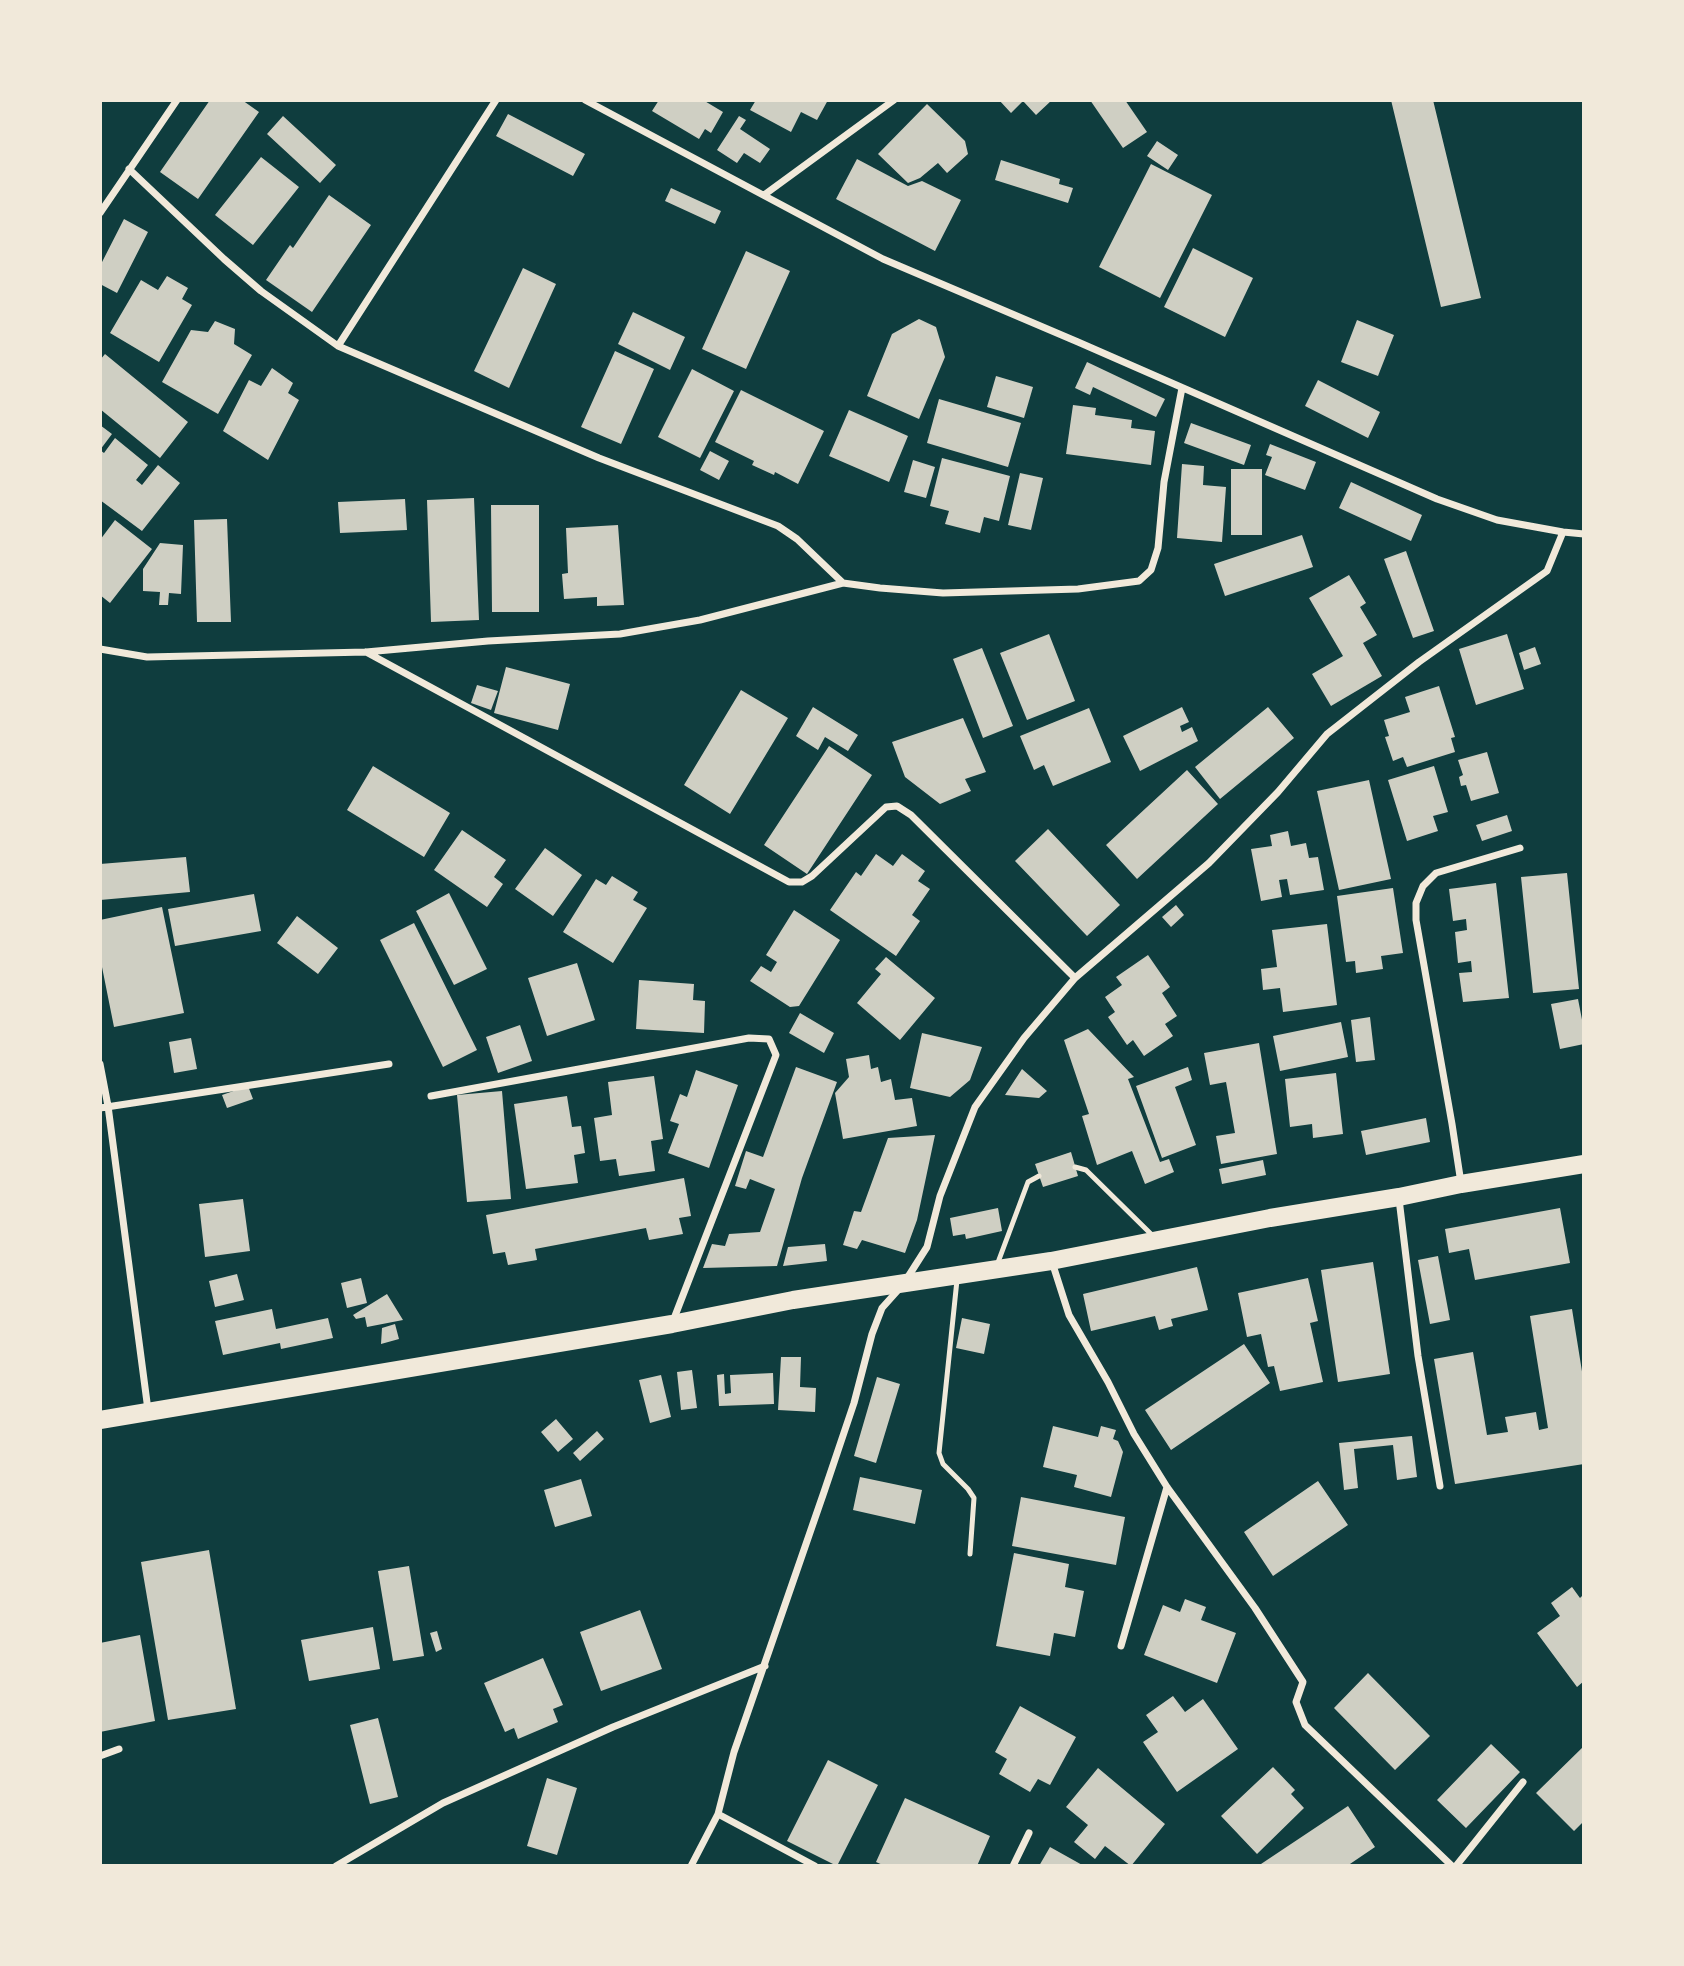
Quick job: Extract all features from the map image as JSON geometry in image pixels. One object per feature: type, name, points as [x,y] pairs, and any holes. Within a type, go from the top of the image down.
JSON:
[{"type":"main road","points":[[100,1420],[672,1324],[793,1300],[1051,1261],[1270,1218],[1584,1164]]},
{"type":"street","points":[[100,213],[177,100]]},
{"type":"street","points":[[338,346],[496,100]]},
{"type":"street","points":[[585,100],[883,259],[1437,499],[1497,520],[1584,534]]},
{"type":"street","points":[[764,195],[894,100]]},
{"type":"street","points":[[129,169],[261,291],[338,346],[599,458],[778,526],[797,539],[843,583]]},
{"type":"street","points":[[100,649],[147,657],[366,652],[488,641],[620,634],[700,620],[843,583],[943,593],[1078,589],[1139,581],[1152,570],[1158,548],[1164,482],[1182,388]]},
{"type":"street","points":[[691,1866],[718,1814],[734,1752],[853,1403],[882,1308],[904,1284],[927,1247],[940,1196],[975,1107],[1024,1038],[1075,978],[1209,863],[1278,792],[1327,734],[1419,662],[1547,571],[1563,532]]},
{"type":"street","points":[[366,652],[789,882],[802,882],[812,876],[886,807],[897,806],[911,815],[1075,978]]},
{"type":"street","points":[[1461,1184],[1416,920],[1416,903],[1423,886],[1436,873],[1520,848]]},
{"type":"street","points":[[432,1096],[749,1038],[769,1039],[776,1055],[672,1324]]},
{"type":"street","points":[[100,1064],[149,1411]]},
{"type":"street","points":[[104,1107],[389,1064]]},
{"type":"street","points":[[1399,1197],[1418,1356],[1440,1486]]},
{"type":"street","points":[[1051,1261],[1069,1315],[1108,1382],[1134,1434],[1167,1487],[1255,1608],[1303,1682],[1296,1702],[1306,1725],[1454,1866],[1523,1782]]},
{"type":"street","points":[[1122,1646],[1167,1487]]},
{"type":"street","points":[[336,1866],[443,1802],[613,1727],[765,1666]]},
{"type":"street","points":[[100,1756],[119,1749]]},
{"type":"street","points":[[718,1814],[815,1866]]},
{"type":"street","points":[[1013,1866],[1029,1833]]},
{"type":"lane","points":[[1075,1167],[1086,1170],[1158,1240]]},
{"type":"lane","points":[[995,1270],[1028,1182],[1039,1175]]},
{"type":"lane","points":[[958,1276],[939,1453],[943,1464],[974,1498],[970,1554]]},
{"type":"building","points":[[210,100],[242,100],[259,112],[198,199],[160,172]]},
{"type":"building","points":[[659,100],[703,100],[723,112],[711,133],[705,129],[699,139],[652,111]]},
{"type":"building","points":[[756,100],[828,100],[817,120],[801,112],[791,132],[750,110]]},
{"type":"building","points":[[999,100],[1052,100],[1036,115],[1023,101],[1011,113]]},
{"type":"building","points":[[1090,100],[1125,100],[1147,132],[1123,148]]},
{"type":"building","points":[[1391,100],[1433,100],[1481,298],[1441,307]]},
{"type":"building","points":[[927,104],[965,141],[968,154],[947,173],[938,163],[920,178],[908,183],[878,154]]},
{"type":"building","points":[[508,114],[585,154],[573,176],[496,136]]},
{"type":"building","points":[[283,116],[336,165],[320,183],[267,134]]},
{"type":"building","points":[[739,116],[746,120],[740,129],[770,149],[760,163],[744,153],[737,163],[717,150]]},
{"type":"building","points":[[1157,141],[1178,155],[1168,170],[1147,156]]},
{"type":"building","points":[[261,157],[299,187],[253,245],[215,215]]},
{"type":"building","points":[[857,159],[908,186],[922,181],[961,200],[935,251],[836,199]]},
{"type":"building","points":[[1001,160],[1060,179],[1059,184],[1073,188],[1068,203],[995,180]]},
{"type":"building","points":[[1151,164],[1212,195],[1160,298],[1099,267]]},
{"type":"building","points":[[671,188],[721,211],[715,224],[665,201]]},
{"type":"building","points":[[329,195],[371,225],[312,312],[266,280],[290,245],[293,248]]},
{"type":"building","points":[[124,219],[148,232],[117,293],[100,284],[100,266]]},
{"type":"building","points":[[1193,248],[1253,278],[1225,337],[1164,307]]},
{"type":"building","points":[[746,251],[790,271],[746,369],[702,349]]},
{"type":"building","points":[[523,268],[556,284],[509,388],[474,371]]},
{"type":"building","points":[[167,276],[188,288],[182,299],[192,305],[159,362],[110,333],[141,280],[158,290]]},
{"type":"building","points":[[633,312],[685,337],[670,370],[618,344]]},
{"type":"building","points":[[919,319],[936,327],[945,357],[919,419],[867,396],[892,334]]},
{"type":"building","points":[[1357,320],[1394,335],[1378,376],[1341,362]]},
{"type":"building","points":[[215,321],[235,329],[234,344],[252,355],[218,414],[162,382],[191,330],[208,332]]},
{"type":"building","points":[[615,351],[654,369],[621,444],[581,427]]},
{"type":"building","points":[[105,354],[188,422],[160,458],[100,409],[100,360]]},
{"type":"building","points":[[1087,362],[1165,399],[1156,417],[1093,387],[1090,395],[1075,388]]},
{"type":"building","points":[[272,368],[293,383],[288,393],[299,400],[268,460],[223,431],[249,380],[261,386]]},
{"type":"building","points":[[692,369],[734,391],[700,458],[658,437]]},
{"type":"building","points":[[996,376],[1033,387],[1024,418],[987,407]]},
{"type":"building","points":[[1318,380],[1380,412],[1368,438],[1305,406]]},
{"type":"building","points":[[741,390],[824,431],[798,484],[775,472],[774,475],[752,465],[754,461],[715,442]]},
{"type":"building","points":[[939,399],[1021,423],[1008,467],[927,443]]},
{"type":"building","points":[[1073,405],[1096,408],[1095,415],[1132,420],[1131,428],[1155,431],[1151,465],[1066,454]]},
{"type":"building","points":[[849,410],[908,436],[889,482],[829,456]]},
{"type":"building","points":[[1191,423],[1251,445],[1244,465],[1184,443]]},
{"type":"building","points":[[100,425],[112,434],[100,450]]},
{"type":"building","points":[[115,438],[148,465],[136,480],[142,485],[158,465],[180,483],[142,531],[100,500],[100,450],[104,453]]},
{"type":"building","points":[[1270,444],[1316,462],[1305,490],[1265,475],[1272,457],[1266,455]]},
{"type":"building","points":[[710,451],[729,461],[719,480],[700,470]]},
{"type":"building","points":[[942,458],[1010,476],[999,521],[984,517],[980,533],[945,524],[949,511],[930,506]]},
{"type":"building","points":[[913,460],[935,467],[926,498],[904,492]]},
{"type":"building","points":[[1182,464],[1204,466],[1203,485],[1226,487],[1222,542],[1177,538]]},
{"type":"building","points":[[1231,469],[1262,469],[1262,535],[1231,535]]},
{"type":"building","points":[[1020,473],[1043,478],[1031,530],[1008,525]]},
{"type":"building","points":[[1351,482],[1422,515],[1411,541],[1339,508]]},
{"type":"building","points":[[474,498],[479,620],[431,622],[427,500]]},
{"type":"building","points":[[405,499],[407,530],[340,533],[338,502]]},
{"type":"building","points":[[491,505],[539,505],[539,612],[492,612]]},
{"type":"building","points":[[227,519],[231,622],[197,622],[194,520]]},
{"type":"building","points":[[115,520],[152,549],[110,603],[100,595],[100,540]]},
{"type":"building","points":[[618,525],[624,605],[597,606],[597,597],[564,599],[562,574],[568,573],[566,528]]},
{"type":"building","points":[[1302,535],[1313,567],[1225,596],[1214,564]]},
{"type":"building","points":[[160,543],[183,545],[181,594],[169,593],[168,605],[159,605],[160,592],[143,591],[143,569]]},
{"type":"building","points":[[1406,551],[1434,631],[1413,638],[1384,559]]},
{"type":"building","points":[[1349,575],[1366,603],[1360,607],[1377,635],[1363,643],[1382,676],[1331,706],[1312,674],[1343,656],[1309,598]]},
{"type":"building","points":[[1049,634],[1075,701],[1027,720],[1000,653]]},
{"type":"building","points":[[1507,634],[1524,689],[1476,705],[1459,649]]},
{"type":"building","points":[[1535,647],[1541,664],[1524,670],[1519,653]]},
{"type":"building","points":[[982,648],[1013,726],[983,738],[953,659]]},
{"type":"building","points":[[506,667],[570,684],[558,730],[494,713]]},
{"type":"building","points":[[477,685],[498,691],[491,710],[471,703]]},
{"type":"building","points":[[1439,686],[1455,737],[1451,738],[1455,752],[1407,767],[1403,757],[1393,761],[1385,737],[1389,736],[1384,720],[1410,712],[1405,697]]},
{"type":"building","points":[[741,690],[788,718],[730,814],[684,785]]},
{"type":"building","points":[[813,707],[858,735],[848,751],[825,737],[818,750],[796,736]]},
{"type":"building","points":[[1182,707],[1189,722],[1180,726],[1182,732],[1192,727],[1198,741],[1140,771],[1123,736]]},
{"type":"building","points":[[1268,707],[1294,738],[1220,799],[1195,767]]},
{"type":"building","points":[[1089,708],[1111,762],[1053,786],[1044,765],[1034,770],[1020,736]]},
{"type":"building","points":[[963,718],[986,772],[965,779],[971,791],[940,804],[905,777],[892,742]]},
{"type":"building","points":[[829,746],[872,775],[807,874],[764,845]]},
{"type":"building","points":[[1487,752],[1499,793],[1471,801],[1466,785],[1461,786],[1459,777],[1463,775],[1458,760]]},
{"type":"building","points":[[373,766],[450,813],[424,857],[347,810]]},
{"type":"building","points":[[1434,766],[1448,812],[1433,816],[1438,831],[1407,841],[1388,780]]},
{"type":"building","points":[[1187,770],[1218,804],[1137,879],[1106,845]]},
{"type":"building","points":[[1369,780],[1391,879],[1339,890],[1317,791]]},
{"type":"building","points":[[1507,815],[1512,831],[1482,841],[1476,825]]},
{"type":"building","points":[[1048,829],[1120,905],[1087,936],[1015,861]]},
{"type":"building","points":[[462,830],[506,860],[494,877],[503,884],[487,907],[434,870]]},
{"type":"building","points":[[1288,831],[1291,846],[1306,843],[1309,858],[1318,857],[1324,890],[1290,895],[1287,879],[1279,880],[1282,897],[1261,901],[1251,849],[1272,846],[1270,835]]},
{"type":"building","points":[[545,848],[582,875],[553,916],[515,889]]},
{"type":"building","points":[[876,854],[893,866],[902,854],[925,871],[918,881],[930,889],[912,915],[920,921],[896,956],[830,910],[856,872],[861,876]]},
{"type":"building","points":[[186,857],[190,892],[100,900],[100,864]]},
{"type":"building","points":[[1567,873],[1579,989],[1533,993],[1521,877]]},
{"type":"building","points":[[612,876],[638,892],[633,900],[647,908],[613,963],[563,932],[596,879],[606,885]]},
{"type":"building","points":[[1496,883],[1509,998],[1463,1002],[1459,973],[1472,972],[1471,961],[1458,963],[1455,932],[1467,930],[1466,919],[1453,921],[1449,889]]},
{"type":"building","points":[[1393,888],[1403,953],[1381,956],[1383,969],[1356,973],[1355,961],[1346,962],[1337,896]]},
{"type":"building","points":[[449,893],[487,969],[454,985],[416,911]]},
{"type":"building","points":[[254,894],[261,931],[175,946],[168,909]]},
{"type":"building","points":[[1176,905],[1184,915],[1171,927],[1162,917]]},
{"type":"building","points":[[162,907],[184,1013],[114,1027],[100,957],[100,920]]},
{"type":"building","points":[[794,910],[840,940],[799,1006],[790,1007],[750,981],[761,966],[771,972],[777,962],[766,955]]},
{"type":"building","points":[[297,916],[338,948],[318,974],[277,943]]},
{"type":"building","points":[[414,923],[477,1050],[443,1067],[380,940]]},
{"type":"building","points":[[1327,924],[1337,1005],[1283,1012],[1280,988],[1263,990],[1261,969],[1277,967],[1272,930]]},
{"type":"building","points":[[1148,955],[1170,987],[1162,993],[1177,1016],[1165,1024],[1173,1036],[1144,1056],[1133,1040],[1127,1045],[1108,1017],[1115,1012],[1105,997],[1122,985],[1116,977]]},
{"type":"building","points":[[886,957],[935,998],[900,1040],[857,1003],[881,974],[875,969]]},
{"type":"building","points":[[577,963],[595,1020],[547,1036],[528,978]]},
{"type":"building","points":[[639,980],[694,984],[693,1000],[705,1001],[704,1033],[636,1029]]},
{"type":"building","points":[[1578,999],[1584,1044],[1560,1049],[1551,1004]]},
{"type":"building","points":[[800,1013],[834,1033],[824,1053],[789,1033]]},
{"type":"building","points":[[1370,1017],[1375,1060],[1356,1062],[1351,1020]]},
{"type":"building","points":[[1341,1022],[1348,1057],[1280,1071],[1273,1036]]},
{"type":"building","points":[[520,1025],[532,1061],[498,1073],[486,1037]]},
{"type":"building","points":[[1088,1029],[1134,1077],[1128,1079],[1160,1162],[1169,1159],[1174,1172],[1145,1184],[1132,1151],[1097,1165],[1082,1116],[1089,1114],[1064,1040]]},
{"type":"building","points":[[922,1033],[982,1047],[970,1080],[950,1097],[910,1088]]},
{"type":"building","points":[[191,1038],[197,1069],[174,1073],[169,1042]]},
{"type":"building","points":[[1259,1043],[1277,1154],[1221,1164],[1216,1136],[1235,1133],[1226,1082],[1210,1085],[1204,1053]]},
{"type":"building","points":[[869,1055],[871,1069],[878,1067],[881,1082],[891,1079],[895,1100],[912,1098],[917,1126],[843,1139],[835,1093],[849,1077],[846,1059]]},
{"type":"building","points":[[796,1067],[837,1082],[802,1178],[777,1266],[703,1268],[712,1244],[725,1246],[729,1234],[760,1232],[775,1189],[750,1179],[746,1189],[735,1186],[746,1151],[763,1157]]},
{"type":"building","points":[[1188,1067],[1192,1080],[1175,1087],[1196,1145],[1162,1158],[1136,1086]]},
{"type":"building","points":[[1022,1069],[1047,1091],[1039,1098],[1005,1095]]},
{"type":"building","points":[[696,1070],[738,1085],[709,1168],[668,1153],[679,1124],[670,1121],[680,1094],[687,1097]]},
{"type":"building","points":[[1336,1073],[1343,1134],[1313,1138],[1312,1124],[1290,1127],[1285,1079]]},
{"type":"building","points":[[654,1076],[663,1139],[651,1141],[655,1171],[619,1176],[616,1159],[600,1161],[594,1118],[612,1115],[608,1082]]},
{"type":"building","points":[[248,1086],[253,1099],[227,1108],[222,1095]]},
{"type":"building","points":[[502,1091],[511,1199],[467,1202],[457,1095]]},
{"type":"building","points":[[567,1096],[572,1127],[581,1126],[585,1153],[574,1155],[578,1183],[526,1189],[514,1104]]},
{"type":"building","points":[[1426,1118],[1430,1142],[1366,1155],[1361,1131]]},
{"type":"building","points":[[935,1135],[917,1220],[905,1253],[862,1240],[857,1249],[843,1245],[854,1211],[861,1212],[888,1138]]},
{"type":"building","points":[[1071,1152],[1078,1176],[1043,1187],[1035,1164]]},
{"type":"building","points":[[1263,1160],[1266,1175],[1222,1184],[1219,1169]]},
{"type":"building","points":[[684,1178],[691,1216],[679,1218],[683,1234],[649,1240],[646,1228],[535,1249],[537,1260],[508,1265],[505,1252],[493,1254],[486,1215]]},
{"type":"building","points":[[243,1199],[250,1251],[205,1257],[199,1204]]},
{"type":"building","points":[[998,1208],[1002,1231],[966,1239],[965,1234],[953,1236],[950,1218]]},
{"type":"building","points":[[1560,1208],[1570,1263],[1475,1280],[1469,1249],[1449,1253],[1445,1229]]},
{"type":"building","points":[[825,1244],[827,1261],[783,1266],[788,1247]]},
{"type":"building","points":[[1438,1256],[1450,1320],[1430,1324],[1418,1260]]},
{"type":"building","points":[[1373,1262],[1390,1374],[1338,1382],[1321,1270]]},
{"type":"building","points":[[1197,1267],[1208,1310],[1171,1319],[1173,1326],[1159,1330],[1155,1316],[1091,1331],[1083,1294]]},
{"type":"building","points":[[237,1274],[244,1300],[215,1307],[209,1281]]},
{"type":"building","points":[[361,1278],[367,1303],[347,1308],[341,1283]]},
{"type":"building","points":[[1308,1278],[1318,1321],[1310,1323],[1323,1382],[1280,1391],[1274,1366],[1268,1367],[1261,1334],[1247,1337],[1238,1293]]},
{"type":"building","points":[[387,1294],[403,1320],[367,1327],[365,1317],[356,1319],[353,1315]]},
{"type":"building","points":[[272,1309],[276,1329],[328,1318],[333,1338],[281,1349],[280,1343],[223,1355],[215,1321]]},
{"type":"building","points":[[1572,1309],[1584,1384],[1584,1464],[1455,1484],[1434,1359],[1473,1352],[1487,1435],[1508,1432],[1505,1417],[1536,1412],[1539,1430],[1548,1428],[1530,1316]]},
{"type":"building","points":[[962,1318],[990,1324],[984,1354],[956,1348]]},
{"type":"building","points":[[395,1324],[399,1339],[381,1344],[382,1328]]},
{"type":"building","points":[[1244,1344],[1270,1383],[1171,1450],[1145,1410]]},
{"type":"building","points":[[781,1357],[801,1357],[800,1387],[816,1388],[815,1412],[778,1410]]},
{"type":"building","points":[[692,1370],[697,1408],[681,1410],[677,1372]]},
{"type":"building","points":[[773,1373],[774,1404],[719,1406],[717,1375],[724,1374],[725,1394],[731,1393],[730,1375]]},
{"type":"building","points":[[661,1375],[671,1417],[650,1423],[639,1380]]},
{"type":"building","points":[[877,1377],[900,1384],[876,1463],[854,1456]]},
{"type":"building","points":[[556,1419],[573,1439],[558,1452],[541,1432]]},
{"type":"building","points":[[1053,1426],[1098,1437],[1101,1426],[1116,1430],[1113,1439],[1118,1441],[1123,1452],[1111,1497],[1074,1487],[1077,1475],[1043,1467]]},
{"type":"building","points":[[597,1431],[604,1439],[580,1461],[573,1453]]},
{"type":"building","points":[[1412,1436],[1417,1477],[1397,1480],[1393,1445],[1354,1449],[1358,1488],[1344,1490],[1339,1443]]},
{"type":"building","points":[[860,1477],[922,1490],[915,1524],[853,1510]]},
{"type":"building","points":[[581,1479],[592,1516],[555,1527],[544,1490]]},
{"type":"building","points":[[1318,1481],[1348,1525],[1273,1576],[1244,1532]]},
{"type":"building","points":[[1021,1497],[1125,1517],[1116,1565],[1012,1546]]},
{"type":"building","points":[[209,1550],[236,1709],[168,1720],[141,1562]]},
{"type":"building","points":[[1014,1553],[1069,1564],[1065,1587],[1084,1591],[1075,1637],[1054,1633],[1050,1656],[996,1646]]},
{"type":"building","points":[[409,1566],[424,1656],[393,1661],[378,1571]]},
{"type":"building","points":[[1572,1587],[1580,1598],[1584,1594],[1584,1681],[1577,1687],[1537,1633],[1560,1616],[1551,1603]]},
{"type":"building","points":[[1185,1599],[1206,1607],[1201,1620],[1236,1633],[1217,1683],[1144,1655],[1163,1605],[1180,1612]]},
{"type":"building","points":[[640,1610],[662,1669],[601,1691],[580,1632]]},
{"type":"building","points":[[373,1627],[380,1669],[309,1681],[301,1640]]},
{"type":"building","points":[[437,1631],[442,1649],[436,1652],[430,1633]]},
{"type":"building","points":[[140,1635],[155,1721],[100,1732],[100,1643]]},
{"type":"building","points":[[543,1658],[563,1705],[553,1709],[558,1722],[518,1739],[514,1728],[505,1732],[484,1683]]},
{"type":"building","points":[[1368,1673],[1430,1736],[1395,1770],[1334,1708]]},
{"type":"building","points":[[1173,1696],[1185,1712],[1203,1699],[1238,1749],[1177,1792],[1143,1742],[1158,1732],[1146,1715]]},
{"type":"building","points":[[1020,1706],[1076,1737],[1050,1785],[1038,1779],[1030,1792],[999,1774],[1007,1759],[995,1752]]},
{"type":"building","points":[[378,1718],[398,1797],[370,1804],[350,1725]]},
{"type":"building","points":[[1491,1744],[1520,1772],[1466,1828],[1437,1800]]},
{"type":"building","points":[[1584,1746],[1584,1821],[1574,1831],[1536,1793]]},
{"type":"building","points":[[828,1760],[878,1785],[837,1866],[787,1841]]},
{"type":"building","points":[[1273,1767],[1295,1790],[1291,1794],[1304,1808],[1257,1854],[1221,1816]]},
{"type":"building","points":[[1098,1768],[1165,1824],[1131,1866],[1105,1846],[1095,1859],[1074,1842],[1088,1825],[1066,1807]]},
{"type":"building","points":[[547,1778],[577,1788],[557,1855],[527,1846]]},
{"type":"building","points":[[905,1798],[990,1836],[977,1866],[885,1866],[876,1862]]},
{"type":"building","points":[[1348,1806],[1375,1847],[1347,1866],[1258,1866]]},
{"type":"building","points":[[1050,1847],[1084,1866],[1039,1866]]}]
